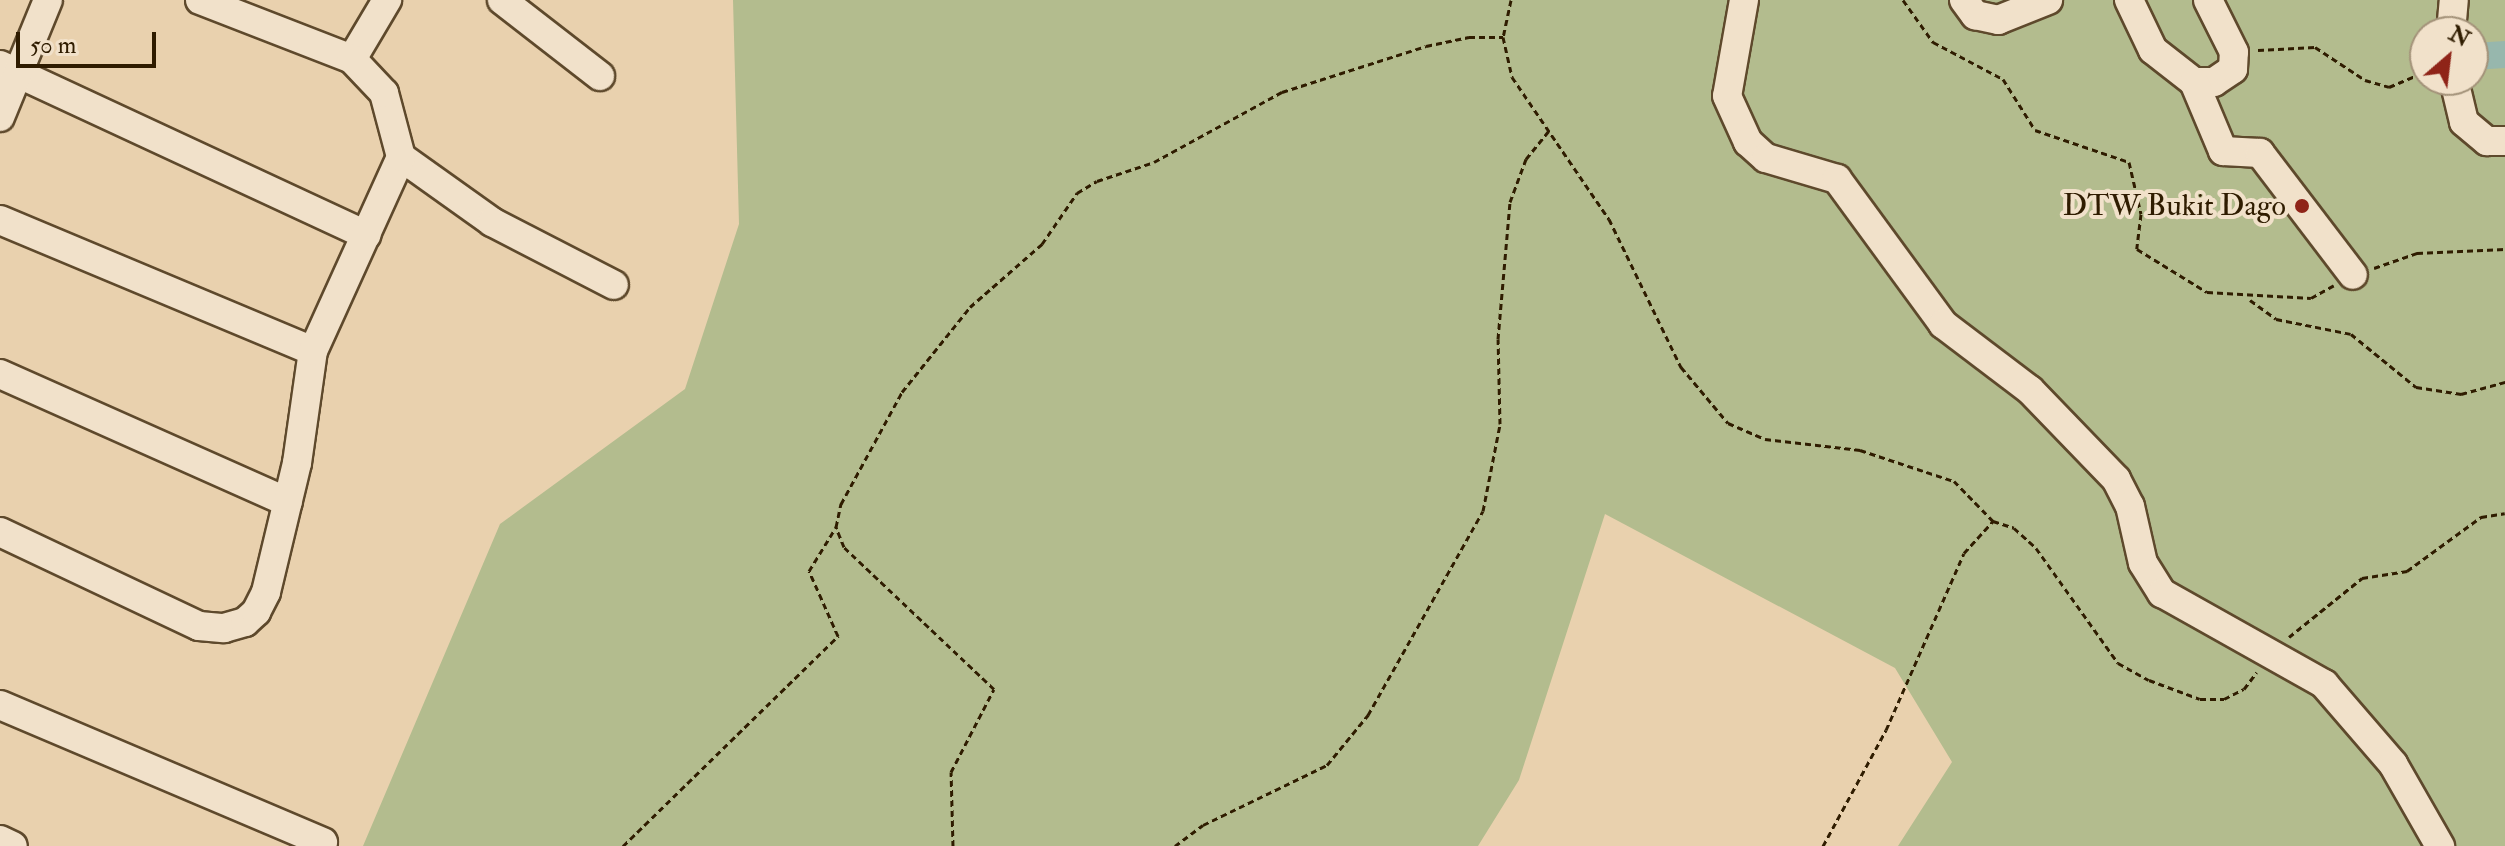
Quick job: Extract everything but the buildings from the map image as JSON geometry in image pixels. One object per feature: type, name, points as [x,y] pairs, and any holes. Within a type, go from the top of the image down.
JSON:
[{"type":"street","points":[[0,117],[10,70],[48,0]]},
{"type":"street","points":[[0,532],[199,626],[224,628],[245,622],[266,592],[288,502],[313,351],[401,157],[384,93],[352,59],[200,0]]},
{"type":"street","points":[[352,59],[387,0]]},
{"type":"street","points":[[502,0],[600,76]]},
{"type":"street","points":[[1744,0],[1727,96],[1748,142],[1766,158],[1837,179],[1943,324],[2030,390],[2116,479],[2130,506],[2143,563],[2162,593],[2207,622],[2271,651],[2324,684],[2393,764],[2440,846]]},
{"type":"street","points":[[1964,0],[1975,15],[1998,20],[2048,0]]},
{"type":"street","points":[[2129,0],[2153,50],[2194,82],[2223,151],[2260,153],[2353,275]]},
{"type":"street","points":[[2194,82],[2214,82],[2233,69],[2234,52],[2208,0]]},
{"type":"street","points":[[10,70],[366,235]]},
{"type":"street","points":[[2458,96],[2464,122],[2487,141],[2505,141]]},
{"type":"street","points":[[401,157],[492,222],[614,285]]},
{"type":"street","points":[[0,220],[313,351]]},
{"type":"street","points":[[0,374],[288,502]]},
{"type":"street","points":[[0,705],[323,842]]},
{"type":"street","points":[[0,840],[13,846]]},
{"type":"path","points":[[1511,0],[1503,37],[1512,77],[1628,253],[1681,367],[1728,423],[1765,439],[1860,450],[1927,468],[1954,481],[1993,521],[2014,528],[2036,548],[2118,663],[2149,680],[2200,699],[2224,699],[2244,689],[2271,651],[2362,578],[2407,571],[2481,517],[2505,513]]},
{"type":"path","points":[[1903,0],[1933,42],[2003,79],[2035,130],[2129,162],[2141,214],[2137,249],[2207,292],[2248,298],[2311,298],[2353,275],[2417,253],[2505,249]]},
{"type":"path","points":[[623,846],[838,636],[809,571],[836,527],[841,504],[902,392],[970,307],[1042,244],[1077,193],[1154,162],[1282,92],[1426,46],[1469,37],[1503,37]]},
{"type":"path","points":[[2234,52],[2315,47],[2365,80],[2389,87],[2409,79]]},
{"type":"path","points":[[1175,846],[1203,825],[1327,765],[1368,715],[1483,511],[1500,424],[1498,339],[1510,202],[1526,159],[1549,131]]},
{"type":"path","points":[[2248,298],[2276,319],[2351,334],[2416,387],[2461,394],[2505,382]]},
{"type":"path","points":[[1823,846],[1886,730],[1964,553],[1993,521]]},
{"type":"path","points":[[836,527],[844,547],[994,689],[951,772],[953,846]]},
{"type":"green space","points":[[733,0],[2505,0],[2505,846],[1898,846],[1952,762],[1895,668],[1605,514],[1519,780],[1478,846],[363,846],[500,524],[685,389],[739,224]]},
{"type":"water","points":[[2505,41],[2505,68],[2489,69],[2489,42]]},
{"type":"place","name":"DTW Bukit Dago","points":[[2302,206]]}]
